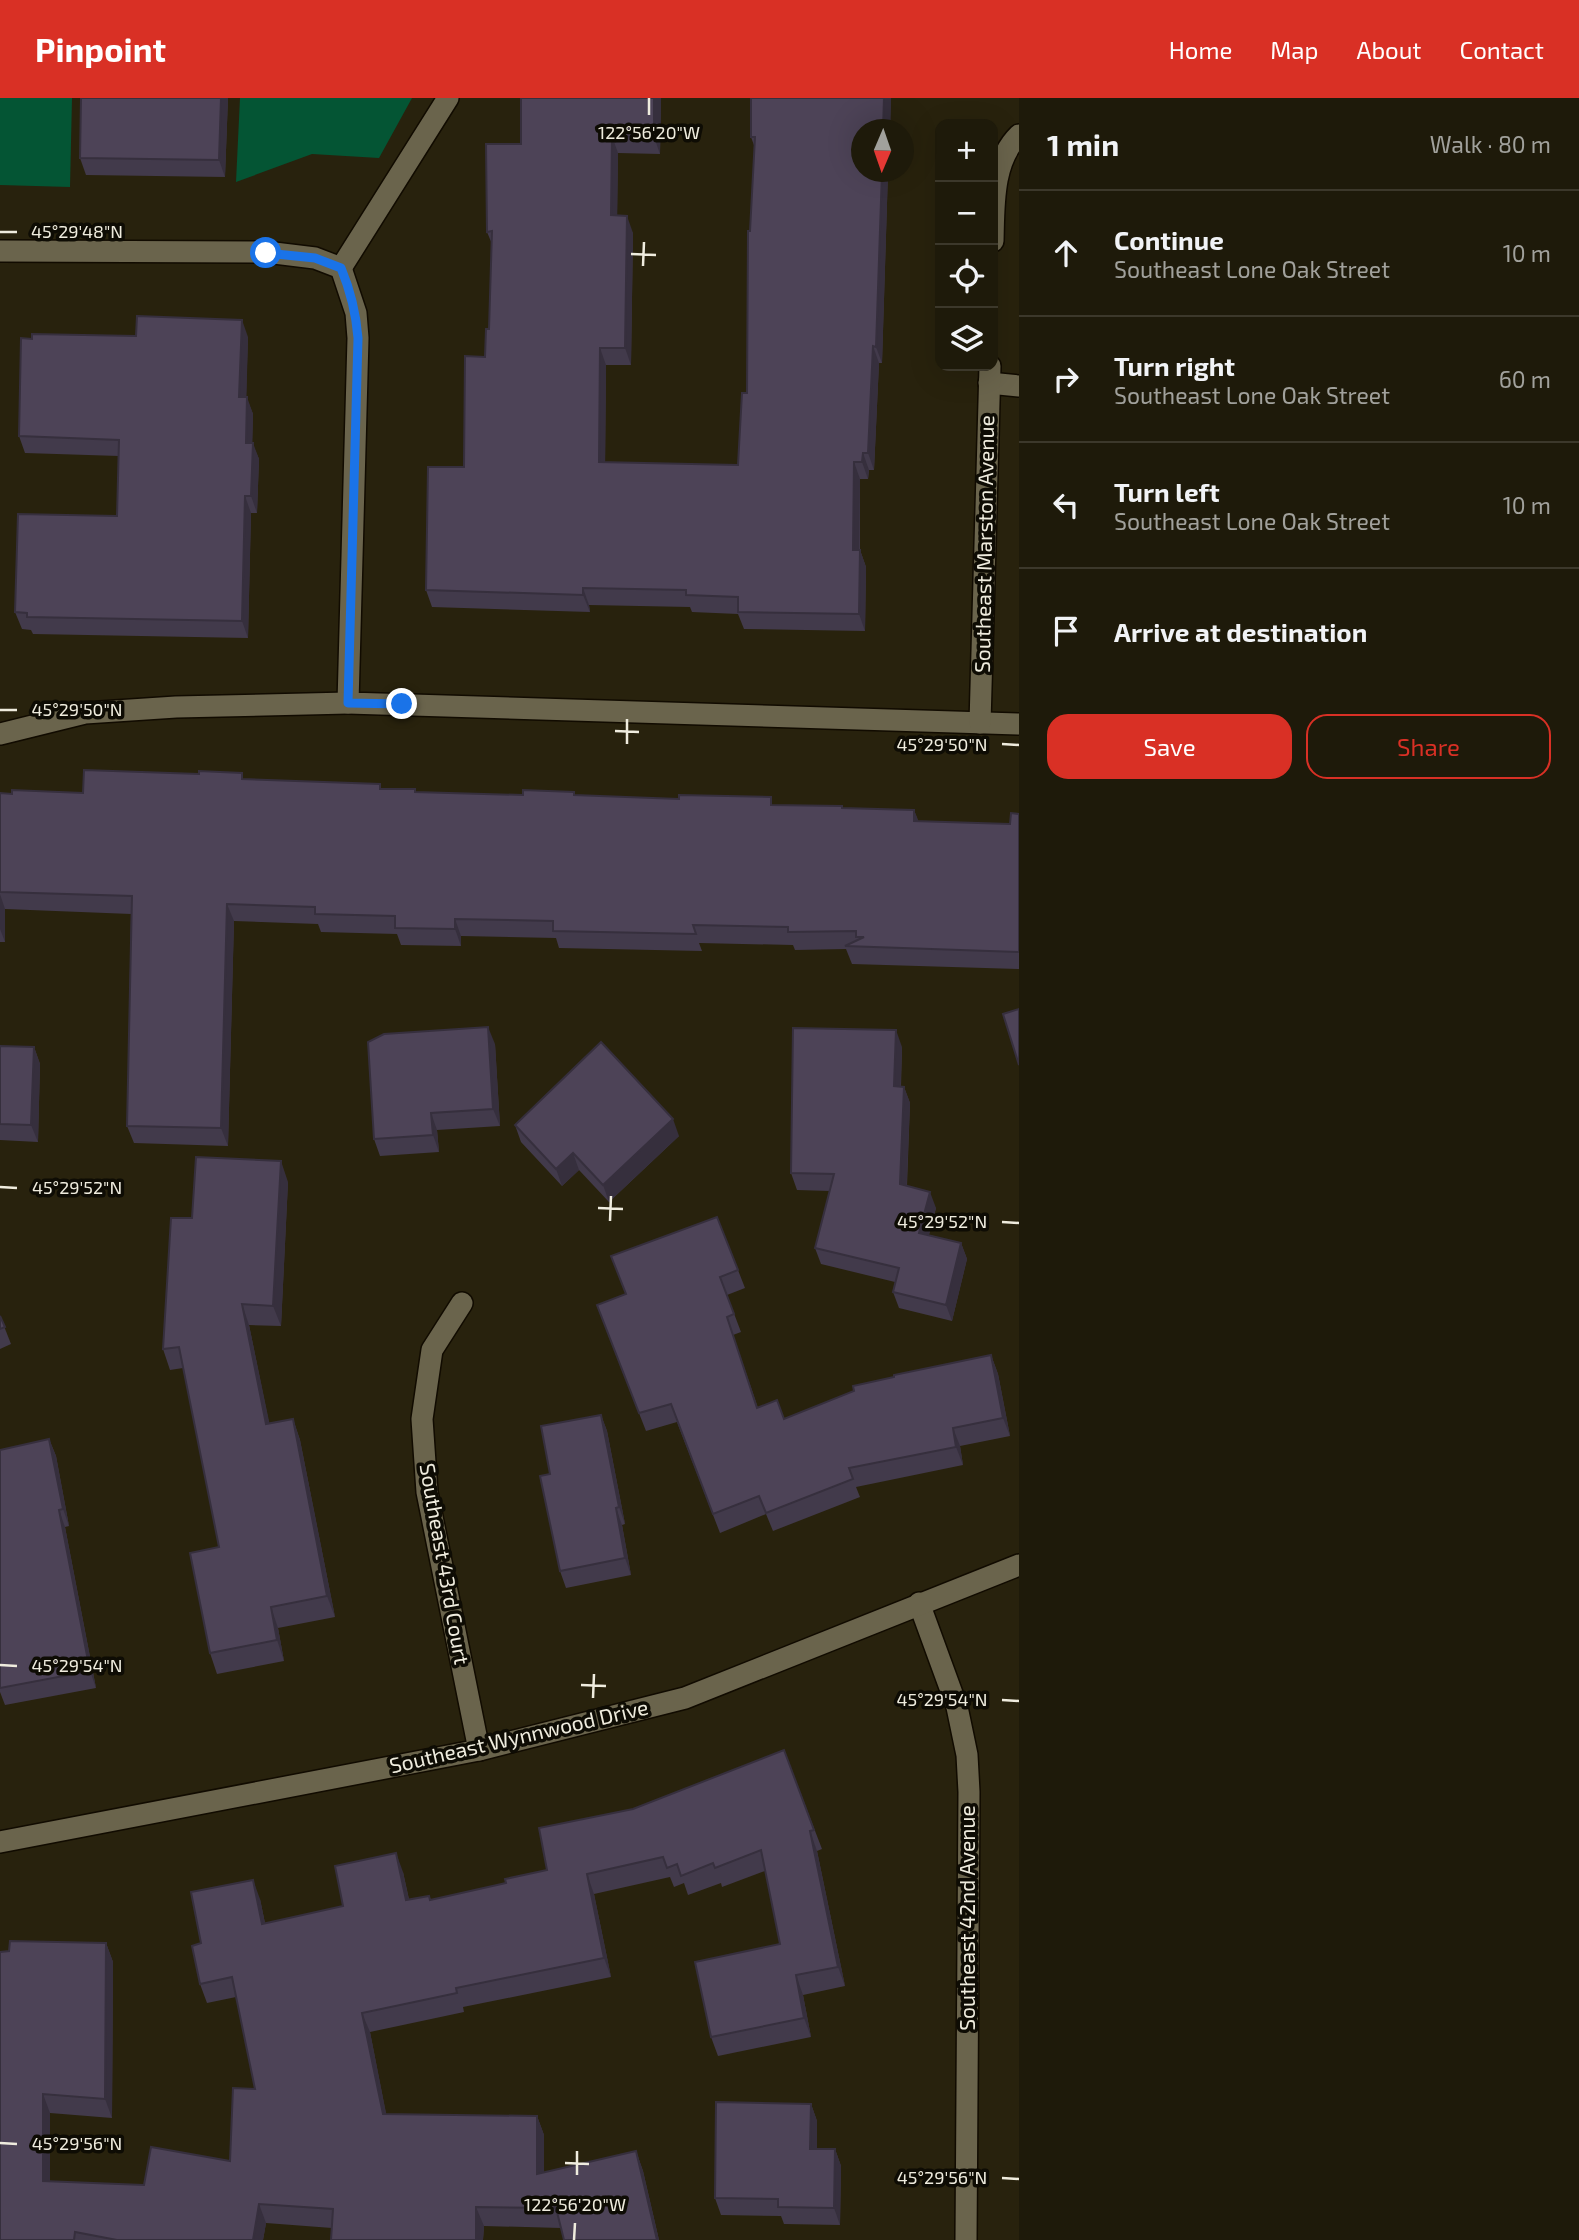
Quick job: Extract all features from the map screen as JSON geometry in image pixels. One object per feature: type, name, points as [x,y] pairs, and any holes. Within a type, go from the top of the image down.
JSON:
[{"type":"street","points":[[341,268],[448,98]]},
{"type":"street","points":[[997,182],[1001,164],[1019,135]]},
{"type":"street","points":[[0,251],[266,253],[315,258],[341,268]]},
{"type":"street","points":[[341,268],[356,313],[358,338],[348,703]]},
{"type":"street","points":[[990,375],[1019,386]]},
{"type":"street","name":"Southeast Marston Avenue","points":[[980,723],[990,375]]},
{"type":"street","points":[[0,734],[85,713],[176,707],[348,703],[1019,724]]},
{"type":"street","name":"Southeast 43rd Court","points":[[462,1303],[432,1350],[422,1419],[427,1492],[479,1749]]},
{"type":"street","name":"Southeast Wynnwood Drive","points":[[0,1842],[479,1749],[685,1698],[1019,1565]]},
{"type":"street","name":"Southeast 42nd Avenue","points":[[919,1603],[957,1707],[967,1755],[967,2240]]},
{"type":"green space","points":[[0,98],[72,98],[70,187],[0,185]]},
{"type":"green space","points":[[240,98],[412,98],[379,158],[312,154],[236,182]]},
{"type":"building","points":[[81,98],[221,98],[219,160],[80,158]]},
{"type":"building","points":[[521,98],[654,98],[654,137],[612,136],[611,215],[627,216],[625,348],[600,348],[599,462],[738,465],[742,393],[747,393],[748,231],[755,137],[751,137],[751,98],[884,98],[883,119],[851,119],[851,182],[882,182],[876,347],[873,346],[868,453],[863,453],[862,462],[854,462],[853,550],[860,550],[859,614],[738,612],[738,597],[686,595],[686,590],[583,588],[583,595],[426,590],[428,467],[464,467],[465,356],[485,357],[486,329],[489,329],[492,231],[487,232],[486,144],[521,144]]},
{"type":"building","points":[[137,316],[242,320],[239,397],[247,397],[246,443],[253,443],[251,496],[245,496],[242,621],[27,617],[27,613],[15,612],[18,514],[117,516],[119,440],[19,436],[21,338],[32,339],[32,334],[136,336]]},
{"type":"building","points":[[84,770],[242,773],[242,779],[380,784],[380,789],[415,789],[415,792],[523,795],[523,790],[679,799],[679,795],[771,797],[771,805],[914,810],[914,821],[1010,824],[1011,813],[1019,814],[1019,952],[845,946],[864,937],[856,937],[856,931],[788,932],[788,927],[693,925],[696,934],[553,931],[553,921],[455,919],[455,929],[395,928],[395,916],[315,914],[315,907],[227,904],[221,1128],[127,1126],[132,896],[0,892],[0,793],[12,794],[12,790],[83,793]]},
{"type":"building","points":[[1019,1009],[1019,1065],[1003,1014]]},
{"type":"building","points":[[488,1027],[493,1109],[431,1113],[433,1135],[374,1139],[368,1042],[384,1034]]},
{"type":"building","points":[[793,1028],[896,1030],[894,1086],[904,1087],[900,1184],[930,1192],[919,1233],[961,1243],[946,1305],[893,1292],[899,1268],[815,1248],[834,1174],[791,1173]]},
{"type":"building","points":[[601,1042],[673,1119],[603,1185],[573,1153],[556,1169],[515,1125]]},
{"type":"building","points":[[0,1046],[34,1047],[31,1125],[0,1124]]},
{"type":"building","points":[[196,1157],[281,1161],[273,1306],[242,1304],[266,1424],[293,1419],[327,1596],[271,1607],[277,1640],[210,1653],[190,1553],[219,1547],[179,1347],[163,1349],[171,1218],[192,1218]]},
{"type":"building","points":[[717,1217],[738,1270],[720,1277],[734,1314],[727,1317],[757,1408],[777,1400],[784,1419],[854,1391],[853,1386],[991,1355],[1003,1418],[953,1428],[956,1447],[849,1468],[853,1479],[766,1513],[759,1496],[713,1514],[671,1404],[639,1413],[597,1305],[626,1294],[611,1256]]},
{"type":"building","points":[[0,1316],[5,1327],[0,1329]]},
{"type":"building","points":[[601,1415],[619,1507],[616,1508],[625,1558],[560,1571],[540,1476],[550,1474],[541,1426]]},
{"type":"building","points":[[49,1439],[63,1509],[59,1510],[90,1671],[0,1688],[0,1450]]},
{"type":"building","points":[[784,1750],[814,1830],[810,1831],[838,1967],[796,1975],[804,2018],[711,2037],[695,1962],[780,1944],[761,1850],[715,1868],[713,1863],[681,1876],[677,1864],[667,1868],[663,1857],[587,1874],[604,1958],[456,1988],[457,1993],[362,2013],[383,2114],[537,2116],[537,2174],[636,2151],[657,2240],[564,2240],[556,2208],[476,2207],[476,2240],[331,2240],[333,2209],[259,2204],[253,2240],[117,2240],[75,2232],[74,2240],[0,2240],[0,1952],[9,1951],[10,1941],[106,1943],[105,2099],[43,2094],[43,2181],[144,2185],[151,2147],[230,2161],[233,2088],[255,2089],[232,1977],[200,1984],[192,1946],[201,1943],[191,1892],[253,1880],[262,1924],[343,1906],[335,1866],[396,1853],[406,1900],[429,1896],[430,1900],[506,1883],[505,1879],[547,1870],[539,1828],[633,1809]]},
{"type":"building","points":[[716,2102],[811,2104],[810,2149],[835,2149],[834,2208],[778,2207],[778,2199],[715,2198]]},
{"type":"route","points":[[266,253],[315,258],[341,268],[350,291],[356,313],[358,338],[348,703],[402,704]]}]
